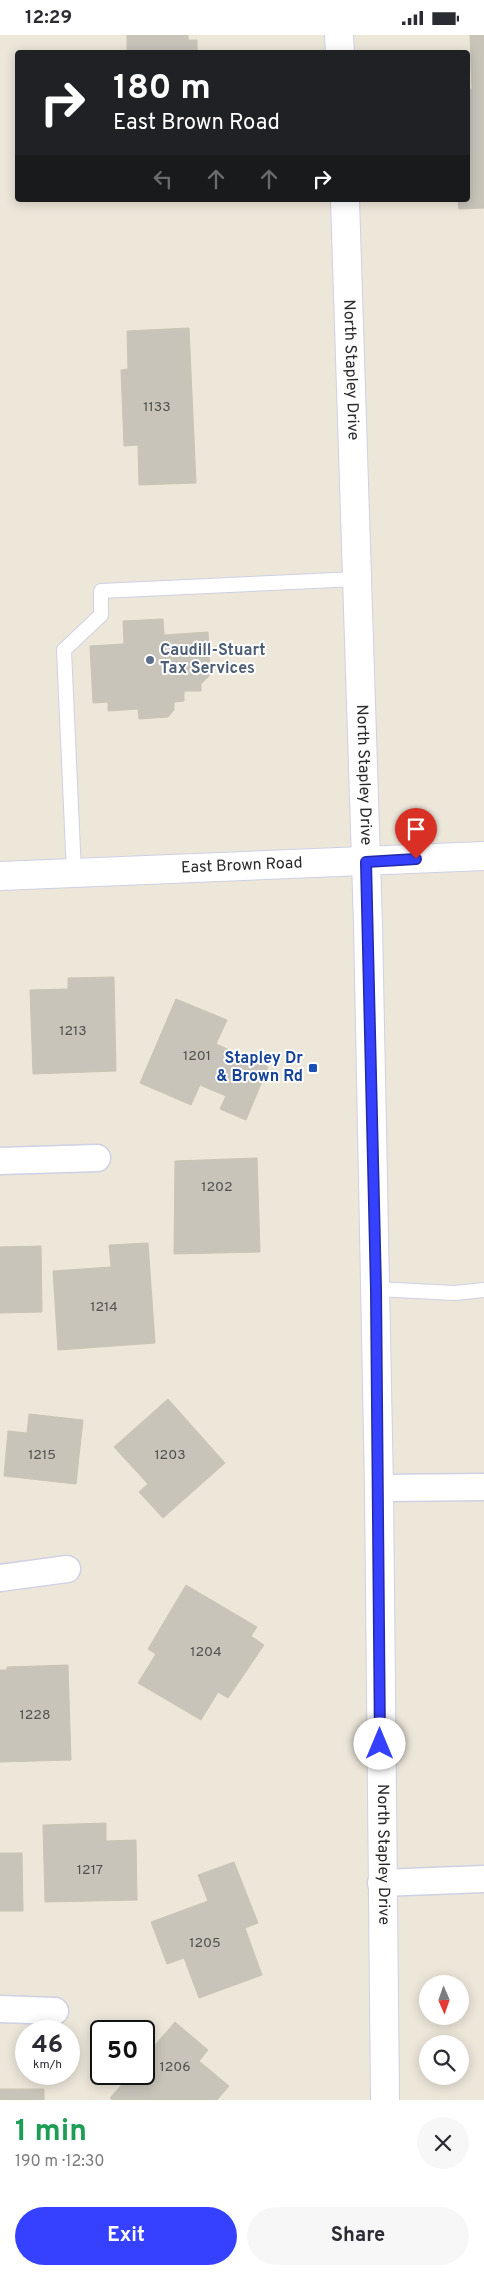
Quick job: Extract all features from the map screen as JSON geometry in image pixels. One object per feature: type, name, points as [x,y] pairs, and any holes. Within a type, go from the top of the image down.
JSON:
[{"type":"main road","points":[[339,35],[340,50]]},
{"type":"main road","name":"North Stapley Drive","points":[[345,202],[366,862],[376,1289],[381,1883],[385,2100]]},
{"type":"main road","name":"East Brown Road","points":[[0,877],[484,856]]},
{"type":"street","points":[[0,1161],[97,1158]]},
{"type":"street","points":[[378,1488],[484,1487]]},
{"type":"street","points":[[0,1578],[67,1569]]},
{"type":"street","points":[[381,1883],[484,1879]]},
{"type":"street","points":[[0,2009],[55,2011]]},
{"type":"lane","points":[[74,873],[64,650],[102,615],[101,591],[357,579]]},
{"type":"lane","points":[[376,1289],[455,1293],[484,1290]]},
{"type":"building","points":[[127,35],[188,35],[188,40],[197,40],[197,50],[127,50]]},
{"type":"building","points":[[470,35],[484,35],[484,208],[459,209],[458,202],[470,202],[470,89],[472,89]]},
{"type":"building","points":[[189,328],[196,483],[139,485],[138,445],[124,446],[121,370],[128,369],[127,331]]},
{"type":"building","name":"Caudill-Stuart Tax Services","points":[[163,619],[164,635],[208,632],[210,675],[201,684],[201,691],[184,691],[184,701],[174,702],[174,710],[168,717],[139,719],[138,709],[108,711],[108,702],[93,703],[90,646],[124,644],[123,621]]},
{"type":"building","points":[[114,977],[116,1071],[33,1074],[30,990],[68,989],[68,978]]},
{"type":"building","points":[[176,999],[227,1020],[216,1044],[268,1067],[246,1120],[220,1109],[226,1096],[200,1085],[191,1105],[140,1083]]},
{"type":"building","points":[[257,1158],[260,1252],[174,1254],[175,1161]]},
{"type":"building","points":[[148,1243],[155,1343],[58,1350],[53,1271],[111,1267],[109,1245]]},
{"type":"building","points":[[41,1246],[42,1312],[0,1313],[0,1247]]},
{"type":"building","points":[[168,1399],[225,1463],[163,1518],[139,1492],[148,1484],[114,1447]]},
{"type":"building","points":[[29,1414],[83,1420],[76,1484],[4,1476],[8,1431],[27,1433]]},
{"type":"building","points":[[186,1585],[257,1627],[251,1636],[264,1645],[228,1698],[218,1692],[201,1720],[138,1683],[156,1654],[148,1649]]},
{"type":"building","points":[[68,1665],[71,1760],[0,1762],[0,1670],[7,1670],[7,1667]]},
{"type":"building","points":[[106,1823],[106,1841],[136,1840],[137,1900],[45,1902],[43,1825]]},
{"type":"building","points":[[0,1853],[22,1853],[23,1911],[0,1911]]},
{"type":"building","points":[[234,1862],[258,1923],[245,1928],[262,1975],[199,1998],[184,1958],[167,1964],[151,1922],[208,1901],[198,1875]]},
{"type":"building","points":[[175,2022],[208,2050],[199,2061],[229,2086],[217,2100],[112,2100],[110,2098],[121,2085],[155,2085],[155,2045]]},
{"type":"building","points":[[0,2089],[44,2089],[44,2100],[0,2100]]},
{"type":"place","name":"Caudill-Stuart Tax Services","points":[[150,660]]},
{"type":"place","name":"Stapley Dr & Brown Rd","points":[[313,1068]]},
{"type":"route","points":[[380,1744],[376,1289],[366,862],[416,859]]}]
